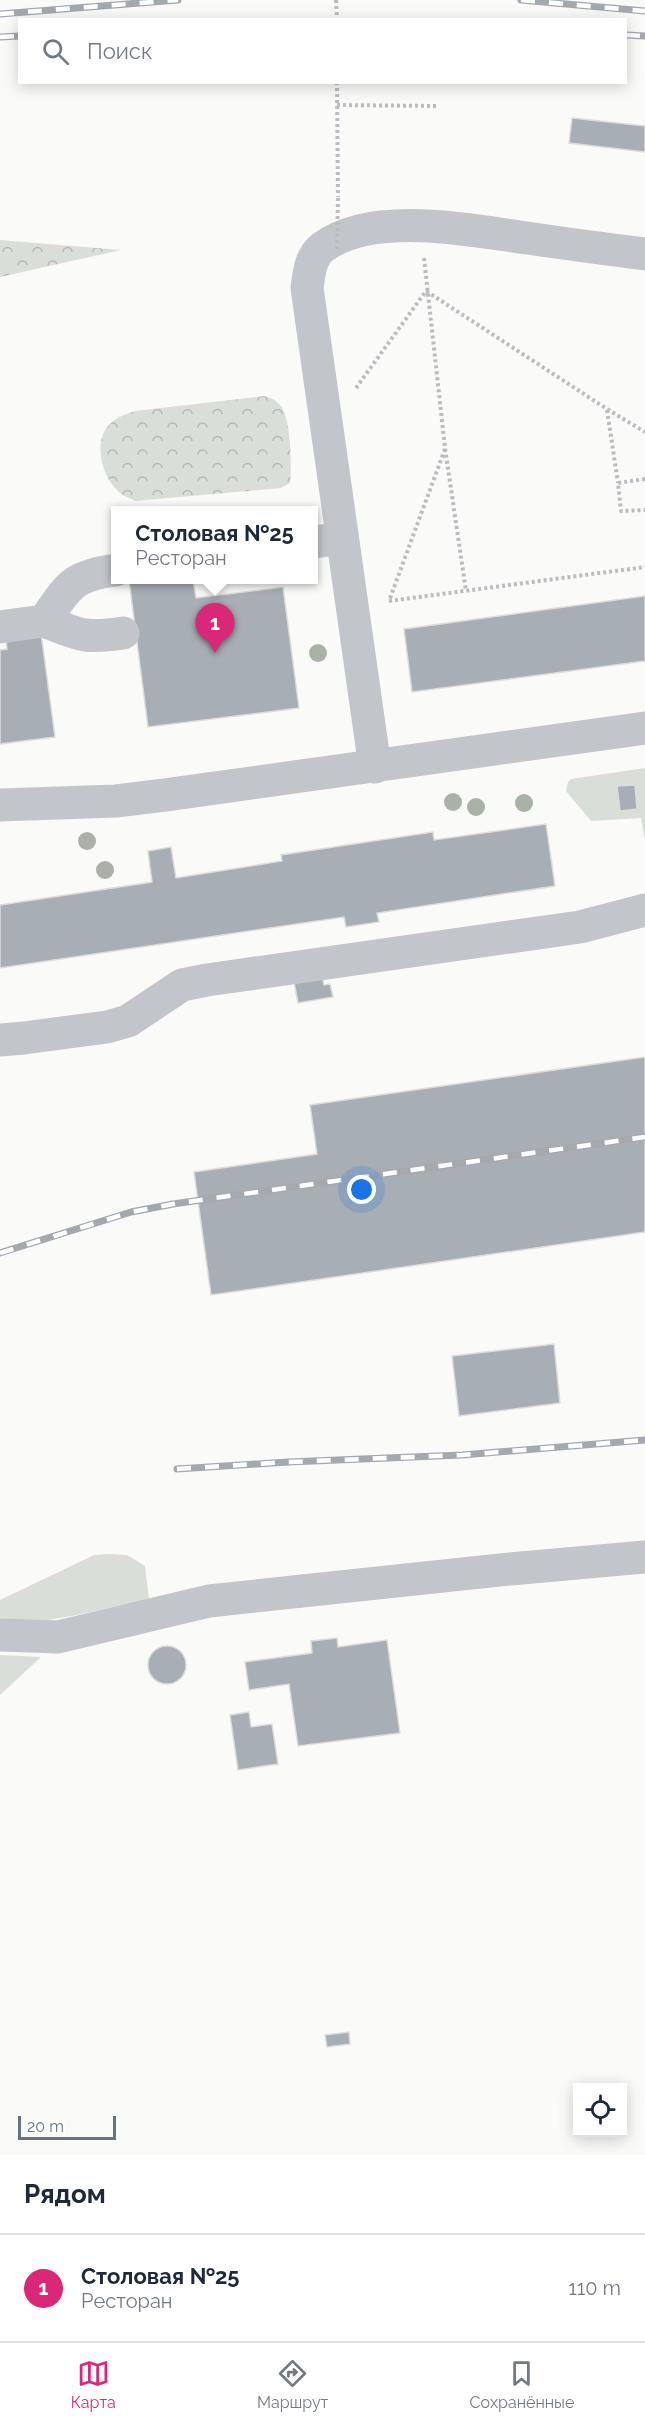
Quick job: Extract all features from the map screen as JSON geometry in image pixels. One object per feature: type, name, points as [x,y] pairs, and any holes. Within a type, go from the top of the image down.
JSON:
[{"type":"lane","points":[[375,767],[328,540],[327,428],[307,288],[310,263],[321,249],[346,234],[374,229],[431,225],[645,254]]},
{"type":"lane","points":[[44,621],[75,582],[86,575],[111,571]]},
{"type":"lane","points":[[0,627],[44,621],[91,638],[123,633]]},
{"type":"lane","points":[[0,806],[116,801],[645,728]]},
{"type":"lane","points":[[0,1040],[107,1027],[128,1021],[182,986],[207,980],[580,927],[645,910]]},
{"type":"lane","points":[[0,1635],[58,1637],[209,1601],[645,1557]]},
{"type":"path","points":[[336,0],[337,18]]},
{"type":"path","points":[[337,84],[337,249]]},
{"type":"path","points":[[337,105],[436,106]]},
{"type":"path","points":[[424,251],[426,291],[445,448],[466,591]]},
{"type":"path","points":[[426,291],[645,432]]},
{"type":"path","points":[[327,428],[426,291]]},
{"type":"path","points":[[606,409],[621,511],[645,510]]},
{"type":"path","points":[[445,448],[389,601],[645,567]]},
{"type":"path","points":[[618,483],[645,479]]},
{"type":"green space","points":[[0,240],[121,250],[0,277]]},
{"type":"green space","points":[[264,396],[280,405],[289,430],[290,483],[281,488],[135,501],[121,493],[108,478],[101,459],[101,440],[110,424],[119,418],[135,411]]},
{"type":"green space","points":[[645,768],[645,841],[641,818],[591,821],[566,791],[571,779]],"holes":[[[634,785],[637,809],[620,811],[617,787]]]},
{"type":"green space","points":[[94,1555],[127,1555],[145,1566],[149,1599],[36,1622],[0,1620],[0,1600]]},
{"type":"green space","points":[[0,1655],[41,1657],[0,1695]]},
{"type":"building","points":[[572,118],[645,126],[645,152],[569,143]]},
{"type":"building","points":[[130,584],[194,584],[196,598],[283,587],[299,708],[148,727]]},
{"type":"building","points":[[645,596],[645,661],[412,692],[404,629]]},
{"type":"building","points":[[41,633],[55,737],[0,744],[0,650],[7,649],[6,638]]},
{"type":"building","points":[[635,785],[637,809],[620,811],[617,786]]},
{"type":"building","points":[[546,824],[555,886],[377,913],[379,922],[346,927],[344,917],[0,968],[0,905],[152,882],[148,851],[171,847],[176,878],[282,861],[281,855],[433,832],[434,840]]},
{"type":"building","points":[[320,966],[324,985],[330,984],[333,997],[298,1003],[292,971]]},
{"type":"building","points":[[645,1057],[645,1232],[211,1295],[194,1172],[317,1154],[310,1105]]},
{"type":"building","points":[[554,1344],[560,1403],[459,1416],[452,1356]]},
{"type":"building","points":[[337,1638],[338,1647],[387,1640],[400,1733],[298,1746],[289,1684],[249,1690],[245,1662],[312,1653],[311,1641]]},
{"type":"building","points":[[167,1646],[180,1652],[186,1665],[180,1678],[167,1684],[154,1678],[148,1665],[154,1652]]},
{"type":"building","points":[[249,1712],[251,1727],[272,1724],[278,1764],[238,1770],[230,1715]]},
{"type":"building","points":[[349,2032],[350,2044],[327,2047],[325,2035]]},
{"type":"railway","points":[[0,14],[178,0]]},
{"type":"railway","points":[[521,0],[645,11]]},
{"type":"railway","points":[[627,35],[645,36]]},
{"type":"railway","points":[[0,37],[18,36]]},
{"type":"railway","points":[[0,1253],[131,1212],[173,1204],[645,1137]]},
{"type":"railway","points":[[177,1469],[462,1455],[645,1440]]},
{"type":"place","name":"Столовая №25","points":[[215,653]]}]
